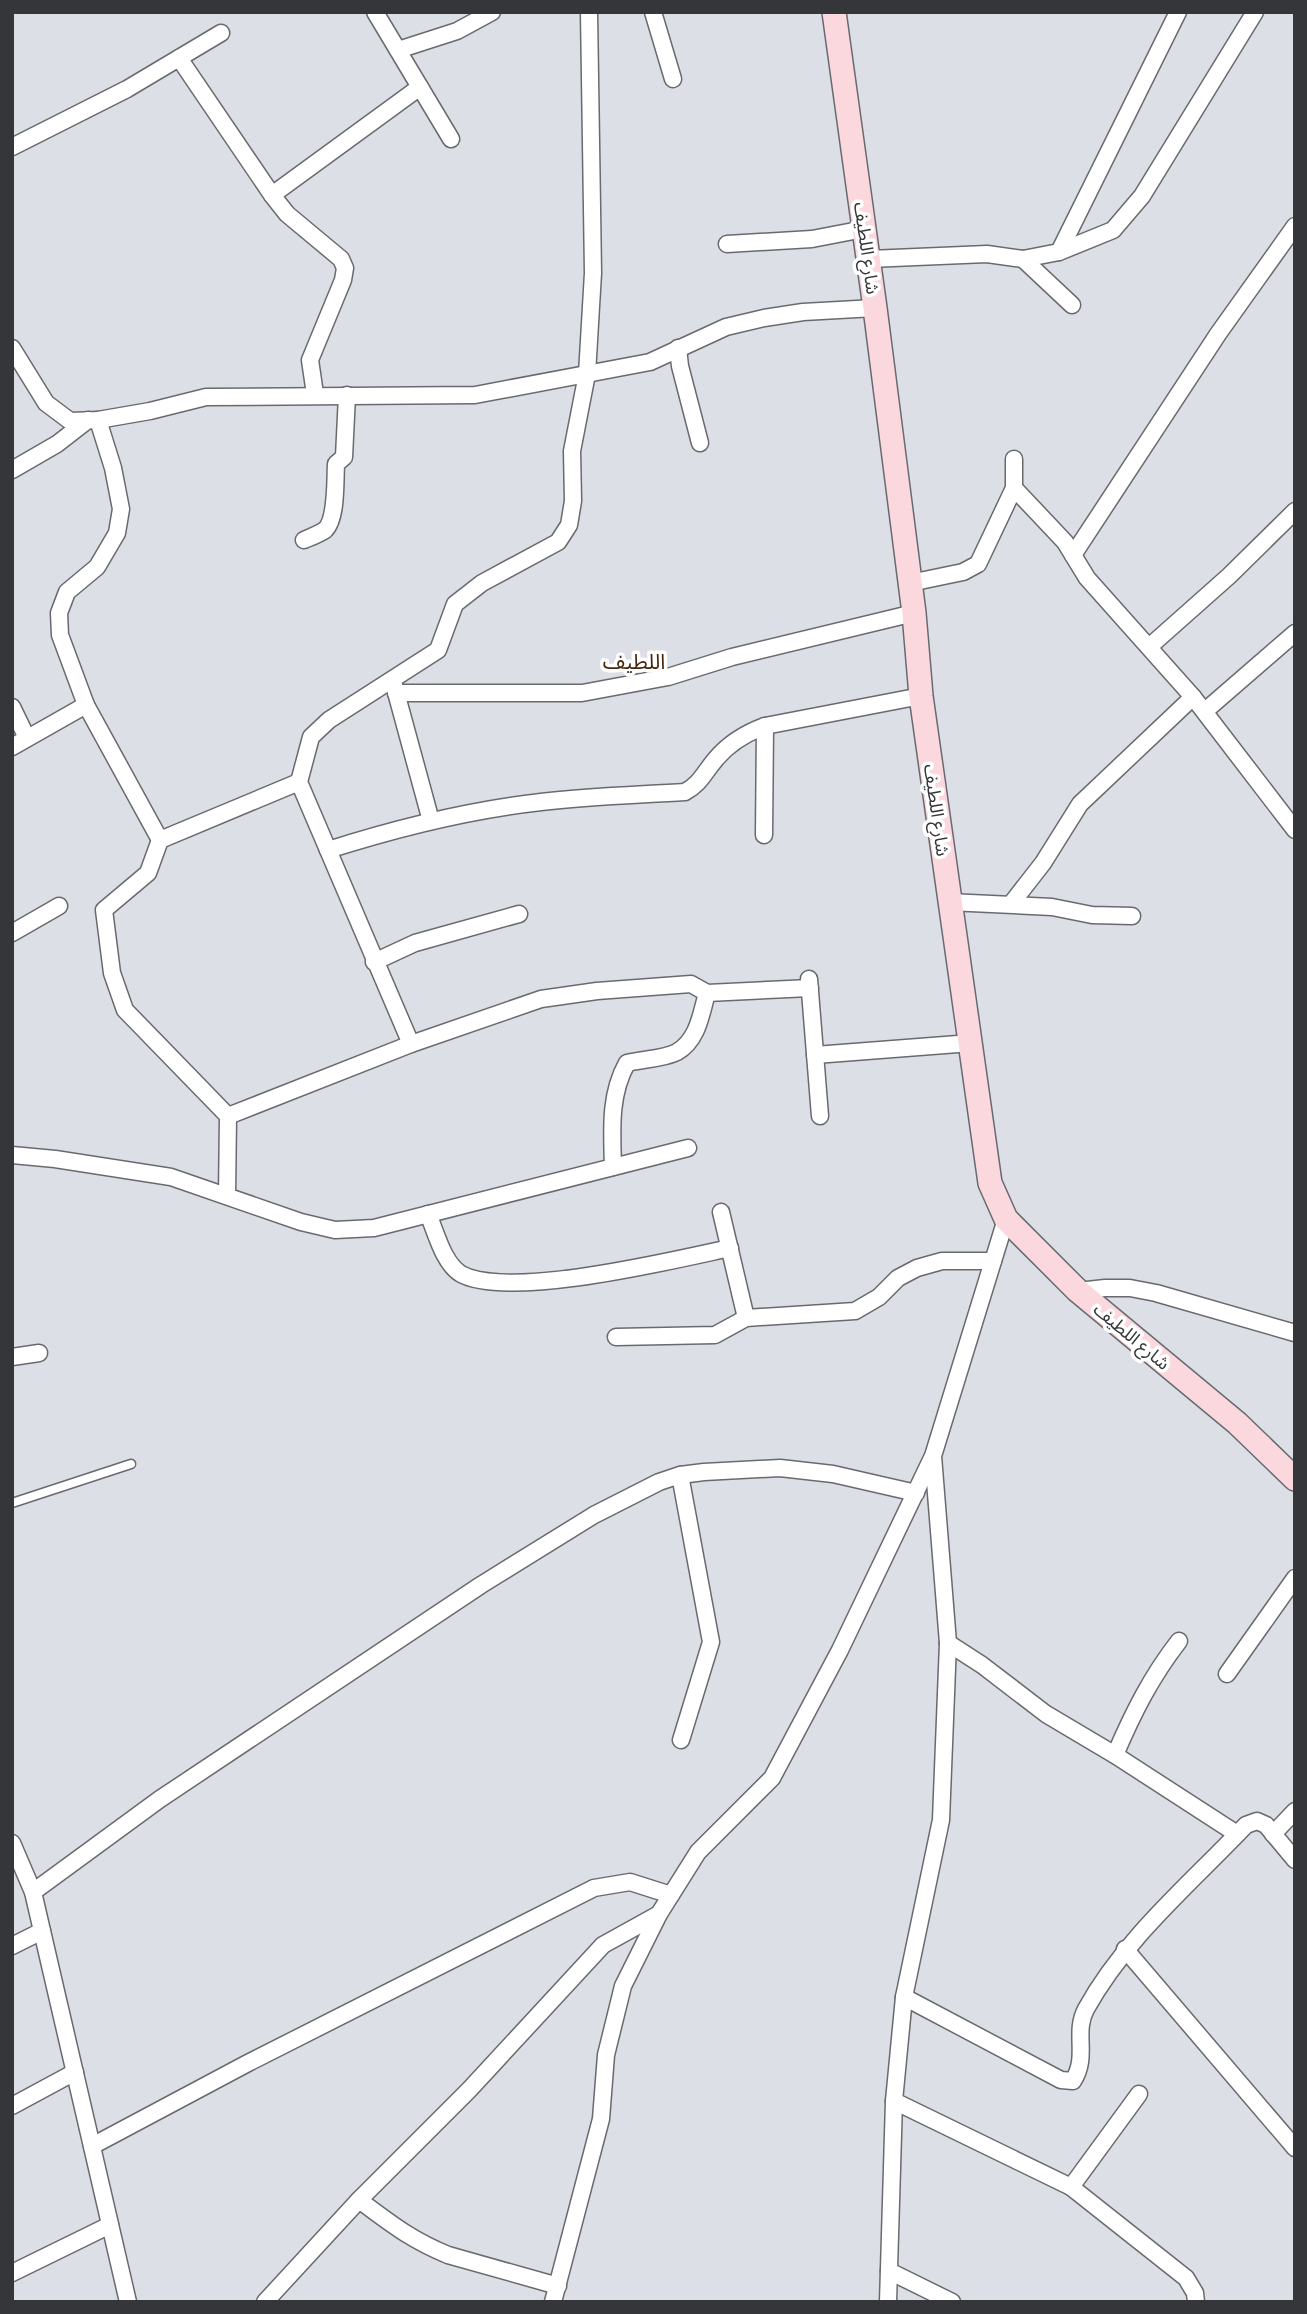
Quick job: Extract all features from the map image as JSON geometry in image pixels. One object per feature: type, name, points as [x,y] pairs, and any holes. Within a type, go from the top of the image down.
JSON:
[{"type":"street","points":[[375,12],[451,139]]},
{"type":"street","points":[[398,50],[457,31],[492,12]]},
{"type":"street","points":[[394,687],[438,650],[456,604],[482,583],[558,542],[569,525],[573,501],[572,451],[587,374],[593,260],[589,12]]},
{"type":"street","points":[[653,12],[673,79]]},
{"type":"street","name":"شارع اللطيف","points":[[834,12],[869,259],[914,613],[921,696],[990,1183],[1006,1219],[1078,1292],[1237,1423],[1295,1479]]},
{"type":"street","points":[[1059,252],[1178,12]]},
{"type":"street","points":[[869,259],[987,254],[1023,259],[1059,252],[1113,230],[1142,196],[1255,12]]},
{"type":"street","points":[[12,147],[127,89],[221,33]]},
{"type":"street","points":[[179,58],[272,195],[288,214],[341,259],[345,268],[343,280],[310,360],[315,394]]},
{"type":"street","points":[[272,195],[420,87]]},
{"type":"street","points":[[1073,555],[1218,334],[1295,226]]},
{"type":"street","points":[[726,244],[812,239],[864,229]]},
{"type":"street","points":[[1023,259],[1072,305]]},
{"type":"street","points":[[12,348],[46,403],[70,421],[93,420],[150,411],[206,397],[315,394],[475,395],[650,362],[726,327],[764,318],[803,312],[875,308]]},
{"type":"street","points":[[678,348],[680,366],[700,443]]},
{"type":"street","points":[[304,540],[323,532],[329,525],[333,511],[336,464],[344,457],[347,395]]},
{"type":"street","points":[[12,470],[93,420]]},
{"type":"street","points":[[93,420],[113,468],[121,509],[117,533],[97,567],[67,592],[59,613],[60,635],[86,705],[160,840]]},
{"type":"street","points":[[910,583],[963,572],[978,564],[1014,488],[1014,459]]},
{"type":"street","points":[[1014,488],[1065,542],[1087,578],[1205,711],[1295,830]]},
{"type":"street","points":[[1149,647],[1295,511]]},
{"type":"street","points":[[411,1044],[299,782],[311,737],[329,720],[373,690],[394,687],[582,693],[668,677],[732,657],[914,613]]},
{"type":"street","points":[[1205,711],[1295,633]]},
{"type":"street","points":[[394,687],[431,821]]},
{"type":"street","points":[[328,850],[383,832],[431,821],[540,802],[685,792],[698,785],[716,759],[744,734],[765,726],[921,696]]},
{"type":"street","points":[[1011,904],[1043,863],[1080,804],[1192,697]]},
{"type":"street","points":[[12,747],[86,705]]},
{"type":"street","points":[[12,707],[27,738]]},
{"type":"street","points":[[764,835],[765,726]]},
{"type":"street","points":[[227,1196],[228,1116],[125,1010],[112,973],[104,910],[148,873],[160,840],[299,782]]},
{"type":"street","points":[[949,902],[1052,907],[1092,915],[1132,916]]},
{"type":"street","points":[[12,933],[60,906]]},
{"type":"street","points":[[374,962],[415,943],[519,914]]},
{"type":"street","points":[[228,1116],[411,1044],[541,999],[597,991],[691,984],[707,993],[810,984],[820,1116]]},
{"type":"street","points":[[613,1167],[611,1115],[621,1075],[627,1063],[676,1052],[692,1039],[707,993]]},
{"type":"street","points":[[815,1055],[971,1043]]},
{"type":"street","points":[[12,1155],[55,1158],[171,1177],[301,1222],[335,1230],[374,1228],[688,1147]]},
{"type":"street","points":[[721,1212],[746,1318]]},
{"type":"street","points":[[428,1214],[447,1260],[459,1273],[477,1280],[523,1283],[595,1275],[730,1248]]},
{"type":"street","points":[[359,2200],[414,2241],[556,2294],[601,2119],[606,2055],[623,1986],[659,1914],[698,1852],[772,1778],[840,1650],[933,1456],[1006,1219]]},
{"type":"street","points":[[616,1338],[715,1335],[746,1318],[855,1311],[879,1297],[898,1278],[917,1268],[942,1261],[993,1261]]},
{"type":"street","points":[[1078,1292],[1130,1288],[1295,1333]]},
{"type":"street","points":[[12,1357],[39,1353]]},
{"type":"street","points":[[888,2302],[894,2101],[904,1997],[942,1820],[948,1643],[933,1456]]},
{"type":"street","points":[[33,1892],[160,1799],[481,1585],[594,1515],[659,1482],[680,1475],[780,1468],[833,1474],[916,1493]]},
{"type":"street","points":[[680,1475],[712,1642],[681,1740]]},
{"type":"street","points":[[1227,1674],[1295,1578]]},
{"type":"street","points":[[1115,1755],[1134,1711],[1156,1671],[1179,1641]]},
{"type":"street","points":[[948,1643],[982,1665],[1035,1707],[1115,1755],[1237,1835]]},
{"type":"street","points":[[1273,1834],[1295,1811]]},
{"type":"street","points":[[904,1997],[1061,2080],[1073,2081],[1081,2069],[1081,2025],[1085,2012],[1125,1948],[1245,1825],[1257,1821],[1266,1825],[1295,1860]]},
{"type":"street","points":[[12,1843],[33,1892],[128,2302]]},
{"type":"street","points":[[92,2146],[248,2063],[594,1888],[630,1882],[671,1895]]},
{"type":"street","points":[[265,2302],[359,2200],[469,2090],[603,1945],[659,1914]]},
{"type":"street","points":[[12,1946],[42,1931]]},
{"type":"street","points":[[1125,1948],[1295,2148]]},
{"type":"street","points":[[12,2106],[75,2072]]},
{"type":"street","points":[[1071,2186],[1139,2094]]},
{"type":"street","points":[[894,2101],[1071,2186],[1186,2278],[1195,2293],[1196,2302]]},
{"type":"street","points":[[12,2273],[110,2225]]},
{"type":"street","points":[[889,2271],[952,2302]]},
{"type":"lane","points":[[12,1503],[131,1464]]},
{"type":"district","name":"اللطيف","points":[[634,661]]}]
